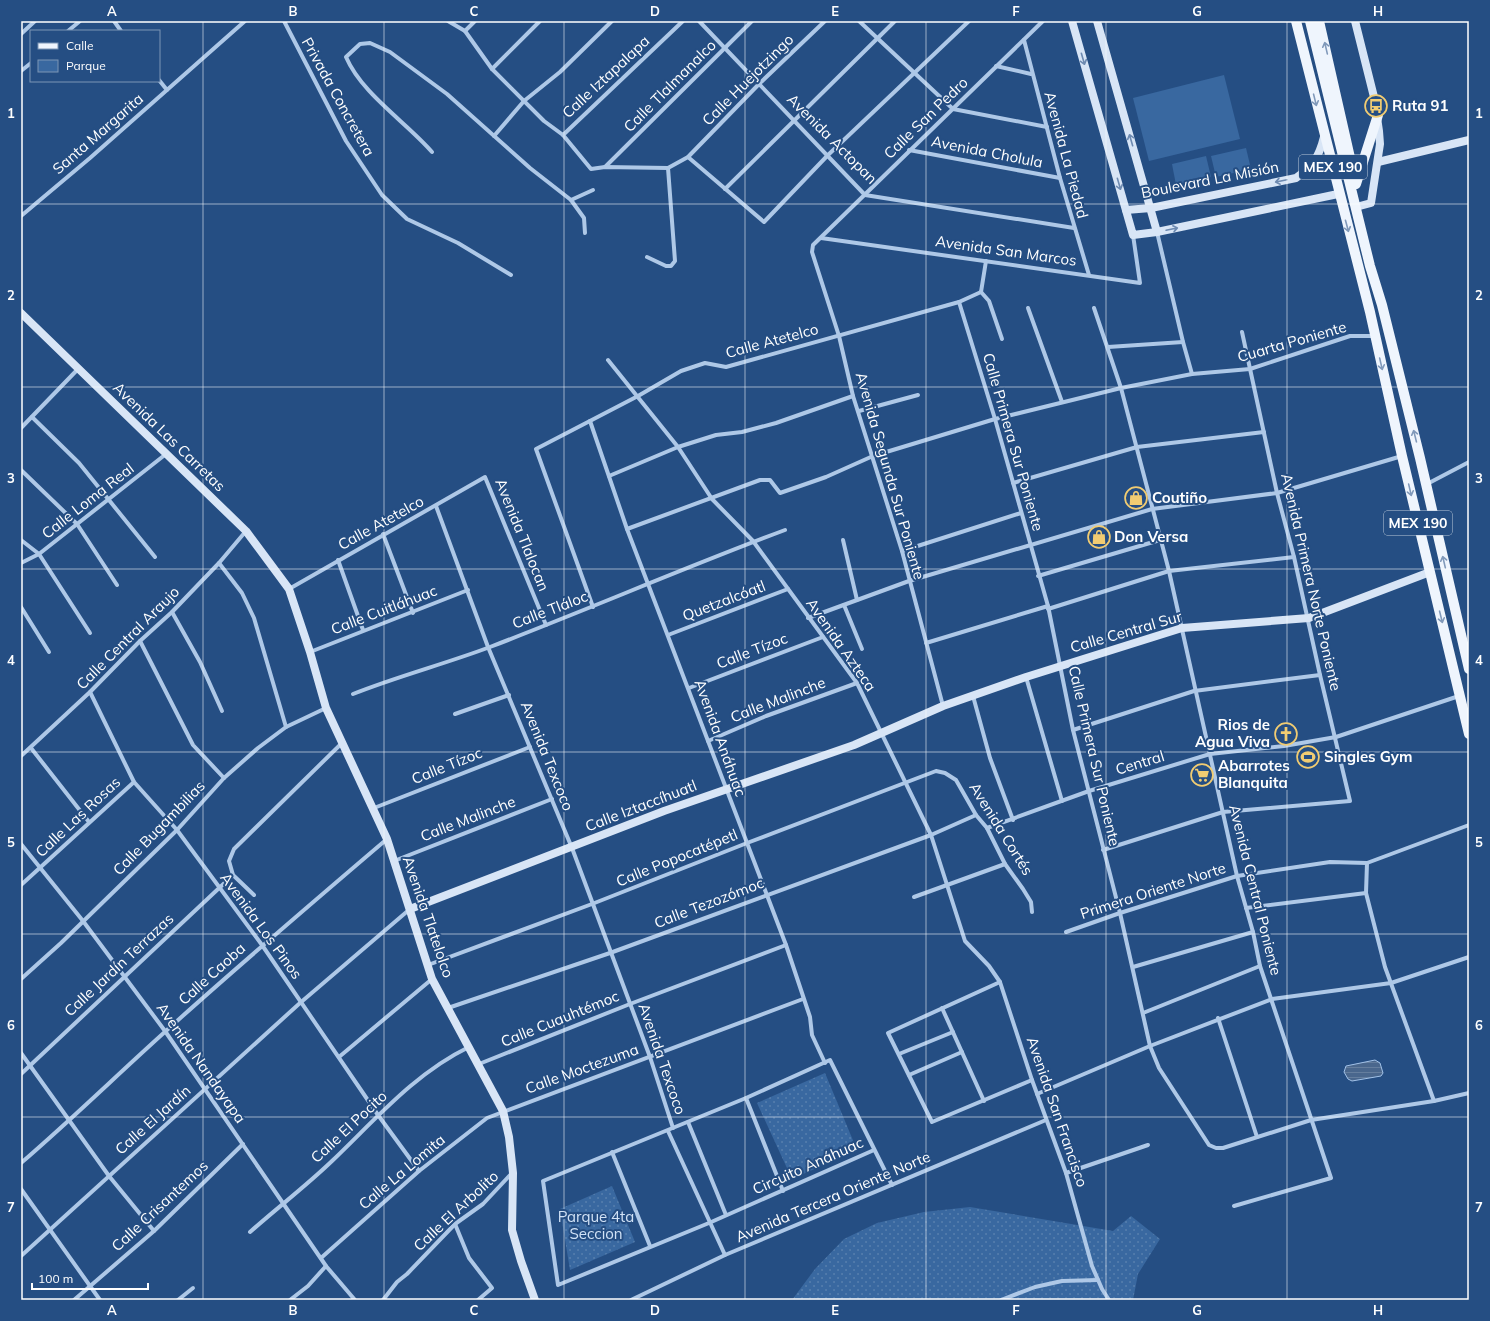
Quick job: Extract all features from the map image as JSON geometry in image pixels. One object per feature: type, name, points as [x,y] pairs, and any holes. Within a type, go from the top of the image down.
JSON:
[{"type":"main road","points":[[1290,21],[1310,81]]},
{"type":"main road","name":"MEX 190","points":[[1296,21],[1338,194],[1370,312],[1374,336],[1402,456],[1469,734]]},
{"type":"main road","name":"MEX 190","points":[[1310,21],[1354,189],[1426,484],[1469,669]]},
{"type":"main road","name":"MEX 190","points":[[1319,21],[1354,189]]},
{"type":"main road","points":[[1354,189],[1378,115]]},
{"type":"street","points":[[21,34],[36,21]]},
{"type":"street","points":[[69,30],[80,21]]},
{"type":"street","points":[[114,21],[120,30]]},
{"type":"street","name":"Santa Margarita","points":[[21,216],[90,158],[245,21]]},
{"type":"street","name":"Privada Concretera","points":[[284,21],[346,141],[382,196],[407,219],[458,243],[511,275]]},
{"type":"street","points":[[448,21],[465,31],[492,69],[544,121],[563,134],[591,169],[605,167],[668,168],[675,261],[671,266],[666,266],[647,257]]},
{"type":"street","points":[[465,31],[475,21]]},
{"type":"street","points":[[492,69],[540,21]]},
{"type":"street","points":[[494,136],[524,101],[560,72],[612,21]]},
{"type":"street","name":"Calle Iztapalapa","points":[[563,134],[683,21]]},
{"type":"street","name":"Avenida Actopan","points":[[699,21],[759,84],[796,120],[865,195],[1074,228]]},
{"type":"street","name":"Calle Tlalmanalco","points":[[605,167],[752,21]]},
{"type":"street","name":"Calle Huejotzingo","points":[[668,168],[688,156],[759,84],[825,21]]},
{"type":"street","points":[[859,21],[876,39],[953,110],[1047,127]]},
{"type":"street","points":[[725,189],[895,21]]},
{"type":"street","points":[[688,156],[764,222],[828,155],[969,21]]},
{"type":"street","name":"Calle San Pedro","points":[[812,252],[813,245],[1043,21]]},
{"type":"street","points":[[1072,21],[1133,235],[1157,232],[1338,194]]},
{"type":"street","points":[[1097,21],[1151,208],[1192,374]]},
{"type":"street","points":[[1355,21],[1378,115],[1380,144],[1371,203],[1358,206]]},
{"type":"street","name":"Avenida La Piedad","points":[[1024,40],[1031,74],[1074,228],[1089,275]]},
{"type":"street","points":[[432,152],[422,140],[386,107],[351,68],[346,57],[360,44],[370,43],[390,52],[447,94],[570,200],[584,218],[585,233]]},
{"type":"street","points":[[21,71],[30,64]]},
{"type":"street","points":[[996,66],[1031,74]]},
{"type":"street","points":[[160,81],[167,90]]},
{"type":"street","name":"Boulevard La Misión","points":[[1126,210],[1151,208],[1296,178],[1308,169],[1315,161],[1324,137]]},
{"type":"street","points":[[1378,162],[1469,140]]},
{"type":"street","name":"Avenida Cholula","points":[[910,150],[1060,178]]},
{"type":"street","points":[[570,200],[593,190]]},
{"type":"street","name":"Avenida San Marcos","points":[[821,238],[1140,283],[1133,235]]},
{"type":"street","name":"Avenida Segunda Sur Poniente","points":[[812,252],[839,336],[853,396],[902,551],[943,706]]},
{"type":"street","points":[[986,261],[981,292],[989,301],[1002,339]]},
{"type":"street","name":"Calle Atetelco","points":[[593,607],[536,449],[638,396],[681,371],[705,363],[726,367],[958,302],[981,292]]},
{"type":"street","name":"Calle Primera Sur Poniente","points":[[958,302],[995,420],[1048,608],[1073,730],[1090,791],[1103,850],[1120,913],[1150,1046],[1159,1068],[1172,1091],[1194,1120],[1209,1145],[1216,1148],[1223,1148],[1257,1137]]},
{"type":"street","points":[[1028,308],[1062,402]]},
{"type":"street","name":"Avenida Central Poniente","points":[[1094,308],[1108,347],[1137,447],[1169,571],[1194,691],[1210,754],[1237,876],[1253,932],[1260,966],[1331,1178],[1234,1206]]},
{"type":"street","name":"Avenida Las Carretas","points":[[21,313],[246,531],[289,589]]},
{"type":"street","name":"Avenida Primera Norte Poniente","points":[[1223,812],[1350,801],[1320,675],[1309,618],[1277,493],[1242,332]]},
{"type":"street","name":"Cuarta Poniente","points":[[995,420],[1120,388],[1192,374],[1250,369],[1350,336],[1374,336]]},
{"type":"street","points":[[1108,347],[1183,342]]},
{"type":"street","name":"Avenida Azteca","points":[[608,360],[678,447],[712,499],[753,541],[857,683],[931,835],[965,941]]},
{"type":"street","points":[[21,428],[79,369]]},
{"type":"street","points":[[859,411],[918,395]]},
{"type":"street","points":[[609,476],[678,447],[716,435],[742,432],[776,423],[853,396]]},
{"type":"street","points":[[32,417],[79,463],[155,558]]},
{"type":"street","points":[[627,529],[712,499],[760,480],[770,480],[780,492],[826,477],[873,456],[995,420]]},
{"type":"street","name":"Avenida Anáhuac","points":[[590,421],[627,529],[689,688],[726,790],[786,946],[810,1017],[812,1035],[824,1063]]},
{"type":"street","points":[[1013,483],[1137,447],[1264,432]]},
{"type":"street","name":"Calle Loma Real","points":[[21,562],[39,554],[166,454]]},
{"type":"street","points":[[808,618],[909,581],[1152,509],[1277,493],[1402,456]]},
{"type":"street","points":[[1426,484],[1469,462]]},
{"type":"street","points":[[21,470],[77,524],[117,585]]},
{"type":"street","name":"Calle Atetelco","points":[[289,589],[485,477]]},
{"type":"street","name":"Avenida Tlalocan","points":[[485,477],[546,625]]},
{"type":"street","name":"Avenida Texcoco","points":[[436,506],[488,647],[572,848],[650,1057],[673,1128]]},
{"type":"street","points":[[902,551],[1021,513]]},
{"type":"street","name":"Calle Tláloc","points":[[353,694],[382,682],[488,647],[546,625],[593,607],[648,582],[785,530]]},
{"type":"street","name":"Calle Central Araujo","points":[[21,756],[90,692],[140,641],[172,612],[219,563],[246,531]]},
{"type":"street","points":[[383,534],[413,613]]},
{"type":"street","points":[[21,540],[39,554],[90,633]]},
{"type":"street","points":[[843,540],[857,600]]},
{"type":"street","points":[[1038,576],[1160,540]]},
{"type":"street","points":[[926,643],[1169,571],[1294,557]]},
{"type":"street","points":[[338,560],[362,630]]},
{"type":"street","points":[[219,563],[242,593],[254,618],[286,727]]},
{"type":"street","name":"Calle Central Sur","points":[[882,733],[943,706],[973,695],[1182,628],[1309,618],[1430,572]]},
{"type":"street","name":"Avenida Tlatelolco","points":[[289,589],[310,652],[326,708],[374,808],[387,839],[432,979],[503,1111],[509,1137],[513,1173],[512,1230],[535,1300]]},
{"type":"street","name":"Quetzalcóatl","points":[[668,635],[788,589]]},
{"type":"street","name":"Calle Cuitláhuac","points":[[310,652],[362,630],[413,613],[468,590]]},
{"type":"street","points":[[844,605],[862,649]]},
{"type":"street","points":[[21,607],[49,652]]},
{"type":"street","points":[[172,612],[200,662],[222,711]]},
{"type":"street","name":"Calle Tízoc","points":[[689,688],[823,638]]},
{"type":"street","points":[[140,641],[193,745],[224,778]]},
{"type":"street","points":[[1073,730],[1194,691],[1320,675]]},
{"type":"street","points":[[1026,677],[1062,801]]},
{"type":"street","name":"Calle Malinche","points":[[708,741],[766,716],[857,683]]},
{"type":"street","name":"Avenida Los Pinos","points":[[90,692],[134,782],[177,830],[262,945],[300,1003],[340,1057],[378,1116],[419,1171]]},
{"type":"street","points":[[455,714],[509,695]]},
{"type":"street","points":[[973,695],[990,758],[1013,820]]},
{"type":"street","points":[[1210,754],[1284,746],[1336,738],[1460,696]]},
{"type":"street","name":"Calle Bugambilias","points":[[21,979],[177,830],[224,778],[258,748],[286,727],[326,708]]},
{"type":"street","name":"Calle Iztaccíhuatl","points":[[410,909],[572,848],[664,811],[854,745],[882,733]]},
{"type":"street","points":[[254,895],[233,875],[228,861],[234,849],[342,743]]},
{"type":"street","name":"Calle Tízoc","points":[[374,808],[530,746]]},
{"type":"street","points":[[31,748],[89,822]]},
{"type":"street","name":"Central","points":[[987,828],[1013,820],[1090,791],[1210,754]]},
{"type":"street","name":"Calle Popocatépetl","points":[[427,966],[936,771]]},
{"type":"street","name":"Avenida Cortés","points":[[936,771],[945,773],[956,780],[976,815],[987,828],[1005,864],[1031,902],[1032,912]]},
{"type":"street","name":"Calle Las Rosas","points":[[21,886],[134,782]]},
{"type":"street","name":"Calle Malinche","points":[[394,861],[552,799]]},
{"type":"street","points":[[1103,850],[1223,812]]},
{"type":"street","name":"Calle Tezozómoc","points":[[448,1008],[610,953],[931,835],[976,815]]},
{"type":"street","name":"Primera Oriente Norte","points":[[1066,932],[1120,913],[1237,876],[1330,862],[1367,862],[1469,825]]},
{"type":"street","name":"Calle Caoba","points":[[21,1163],[70,1121],[166,1031],[262,945],[387,839]]},
{"type":"street","name":"Avenida Nandayapa","points":[[21,844],[83,921],[166,1031],[284,1202],[326,1266],[355,1300]]},
{"type":"street","points":[[1367,862],[1366,893],[1391,984],[1434,1100]]},
{"type":"street","points":[[914,897],[1005,864]]},
{"type":"street","name":"Calle Jardín Terrazas","points":[[21,1074],[233,875]]},
{"type":"street","points":[[1246,908],[1366,893]]},
{"type":"street","name":"Calle El Jardín","points":[[21,1256],[300,1003],[410,909]]},
{"type":"street","points":[[1133,967],[1253,932]]},
{"type":"street","name":"Avenida San Francisco","points":[[965,941],[989,966],[1000,982],[1032,1080],[1066,1173],[1098,1280],[1109,1300]]},
{"type":"street","name":"Calle Cuauhtémoc","points":[[479,1064],[630,1004],[786,946]]},
{"type":"street","points":[[1037,1094],[1218,1018],[1272,999],[1391,984],[1469,957]]},
{"type":"street","points":[[1143,1013],[1260,966]]},
{"type":"street","points":[[340,1057],[432,979]]},
{"type":"street","points":[[1000,982],[888,1033],[932,1122],[1032,1080]]},
{"type":"street","name":"Calle Moctezuma","points":[[503,1111],[803,999]]},
{"type":"street","points":[[942,1008],[984,1100]]},
{"type":"street","points":[[1218,1018],[1257,1137],[1311,1120],[1469,1093]]},
{"type":"street","points":[[898,1054],[952,1032]]},
{"type":"street","name":"Calle El Pocito","points":[[250,1232],[332,1162],[378,1116],[427,1072],[447,1058],[469,1047]]},
{"type":"street","points":[[909,1075],[962,1052]]},
{"type":"street","points":[[21,1053],[109,1176],[154,1231]]},
{"type":"street","name":"Circuito Anáhuac","points":[[830,1060],[874,1150],[709,1223],[558,1285],[543,1181],[746,1098],[830,1060]]},
{"type":"street","points":[[746,1098],[783,1191]]},
{"type":"street","name":"Calle La Lomita","points":[[321,1258],[419,1171],[487,1118],[503,1111]]},
{"type":"street","name":"Avenida Tercera Oriente Norte","points":[[631,1300],[725,1255],[1046,1120]]},
{"type":"street","points":[[688,1122],[726,1215]]},
{"type":"street","name":"Avenida Texcoco","points":[[668,1131],[725,1255]]},
{"type":"street","name":"Calle Crisantemos","points":[[74,1300],[154,1231],[243,1144]]},
{"type":"street","points":[[1066,1173],[1148,1145]]},
{"type":"street","points":[[874,1150],[892,1185]]},
{"type":"street","points":[[612,1152],[650,1246]]},
{"type":"street","name":"Calle El Arbolito","points":[[383,1300],[397,1282],[407,1274],[455,1224],[483,1204],[513,1173]]},
{"type":"street","points":[[21,1189],[51,1229],[100,1300]]},
{"type":"street","points":[[455,1224],[469,1258],[492,1288],[478,1300]]},
{"type":"street","points":[[290,1300],[308,1286],[326,1266]]},
{"type":"street","points":[[1001,1300],[1035,1287],[1062,1281],[1098,1280]]},
{"type":"street","points":[[178,1300],[193,1288]]},
{"type":"green space","points":[[1224,75],[1240,139],[1149,161],[1133,98]]},
{"type":"green space","points":[[1246,148],[1251,169],[1216,177],[1211,156]]},
{"type":"green space","points":[[1206,156],[1211,177],[1176,185],[1172,164]]},
{"type":"green space","points":[[825,1073],[857,1150],[792,1179],[757,1103]]},
{"type":"green space","name":"Parque 4ta Seccion","points":[[612,1186],[635,1242],[570,1270],[560,1209]]},
{"type":"green space","points":[[970,1207],[1113,1231],[1131,1216],[1160,1239],[1138,1274],[1133,1300],[792,1300],[815,1269],[844,1239],[877,1223],[924,1212]]},
{"type":"shaded area","points":[[1375,1060],[1380,1063],[1383,1073],[1381,1076],[1352,1081],[1348,1079],[1344,1072],[1346,1066]]},
{"type":"place","name":"Ruta 91","points":[[1376,106]]},
{"type":"place","name":"Coutiño","points":[[1136,498]]},
{"type":"place","name":"Don Versa","points":[[1099,537]]},
{"type":"place","name":"Rios de Agua Viva","points":[[1286,734]]},
{"type":"place","name":"Singles Gym","points":[[1308,757]]},
{"type":"place","name":"Abarrotes Blanquita","points":[[1202,775]]}]
